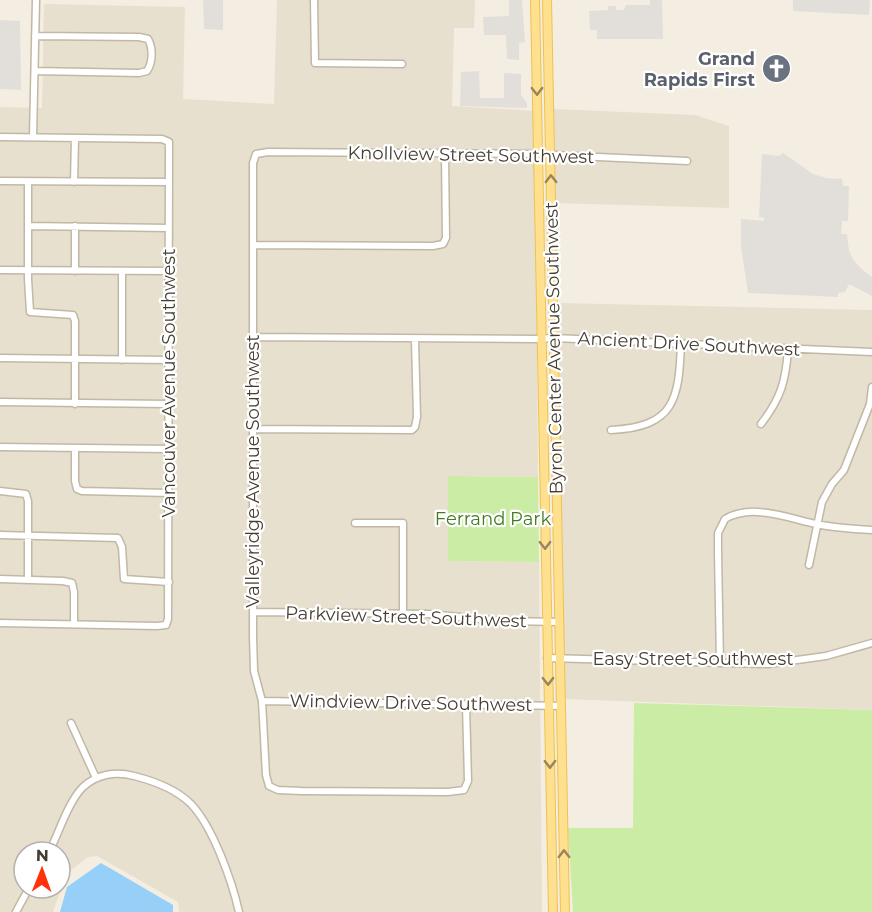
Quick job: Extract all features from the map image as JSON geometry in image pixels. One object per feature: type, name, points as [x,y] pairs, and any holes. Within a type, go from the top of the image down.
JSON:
[{"type":"main road","name":"Byron Center Avenue Southwest","points":[[535,0],[553,912]]},
{"type":"main road","name":"Byron Center Avenue Southwest","points":[[547,0],[565,912]]},
{"type":"street","points":[[33,137],[36,0]]},
{"type":"street","points":[[314,0],[315,63],[402,64]]},
{"type":"street","points":[[35,36],[139,37],[148,39],[151,45],[150,66],[147,71],[140,73],[35,71]]},
{"type":"street","points":[[0,137],[75,138],[74,182]]},
{"type":"street","name":"Vancouver Avenue Southwest","points":[[74,624],[166,625],[169,582],[168,141],[162,139],[75,138]]},
{"type":"street","name":"Knollview Street Southwest","points":[[256,154],[268,152],[538,155],[687,161]]},
{"type":"street","name":"Valleyridge Avenue Southwest","points":[[256,154],[253,163],[254,671],[262,701],[266,775],[269,786],[278,790],[301,791],[448,792],[464,790],[468,781],[466,704]]},
{"type":"street","points":[[253,245],[433,246],[443,244],[446,238],[445,154]]},
{"type":"street","points":[[0,181],[169,182]]},
{"type":"street","points":[[28,182],[30,312],[73,315],[75,321],[75,404]]},
{"type":"street","points":[[28,225],[169,228]]},
{"type":"street","points":[[75,226],[75,271]]},
{"type":"street","points":[[0,270],[169,272]]},
{"type":"street","points":[[122,272],[122,360]]},
{"type":"street","name":"Ancient Drive Southwest","points":[[253,337],[554,338],[872,352]]},
{"type":"street","points":[[254,429],[412,430],[417,417],[415,339]]},
{"type":"street","points":[[611,430],[643,426],[668,409],[678,388],[681,343]]},
{"type":"street","points":[[762,424],[773,409],[781,392],[788,348]]},
{"type":"street","points":[[0,358],[169,360]]},
{"type":"street","points":[[809,565],[822,502],[832,484],[844,470],[870,404],[872,387]]},
{"type":"street","points":[[0,402],[168,404]]},
{"type":"street","points":[[0,447],[169,449]]},
{"type":"street","points":[[75,448],[77,489],[169,493]]},
{"type":"street","points":[[0,491],[26,494],[28,501],[28,579]]},
{"type":"street","points":[[720,663],[718,533],[725,519],[743,511],[786,516],[850,529],[872,530]]},
{"type":"street","points":[[355,523],[403,523],[403,614]]},
{"type":"street","points":[[0,535],[118,538],[122,547],[124,579],[169,582]]},
{"type":"street","points":[[0,579],[63,581],[72,584],[74,624],[0,623]]},
{"type":"street","name":"Parkview Street Southwest","points":[[254,612],[403,614],[559,622]]},
{"type":"street","name":"Easy Street Southwest","points":[[548,658],[768,664],[826,656],[872,643]]},
{"type":"street","name":"Windview Drive Southwest","points":[[262,701],[561,705]]},
{"type":"street","points":[[71,723],[96,778]]},
{"type":"street","points":[[55,840],[73,801],[82,788],[96,778],[109,774],[127,774],[154,780],[191,804],[211,833],[236,896],[239,912]]},
{"type":"shaded area","points":[[203,0],[223,0],[223,30],[204,29]]},
{"type":"shaded area","points":[[277,0],[475,0],[474,28],[454,28],[452,106],[535,111],[538,477],[448,476],[448,561],[539,562],[542,912],[179,912],[178,902],[97,856],[88,857],[72,869],[72,840],[12,840],[12,900],[57,900],[53,912],[0,912],[0,107],[42,108],[44,4],[185,7],[183,99],[274,104]]},
{"type":"shaded area","points":[[509,0],[522,0],[525,42],[519,43],[519,60],[507,59],[506,35],[484,35],[483,17],[509,16]]},
{"type":"shaded area","points":[[650,0],[662,0],[663,39],[597,39],[597,30],[590,30],[589,11],[608,10],[608,6],[616,6],[616,10],[624,10],[626,5],[650,5]]},
{"type":"shaded area","points":[[793,0],[870,0],[869,15],[793,11]]},
{"type":"shaded area","points":[[0,20],[20,21],[21,90],[0,89]]},
{"type":"shaded area","points":[[479,71],[480,98],[504,98],[504,73],[521,74],[521,95],[527,103],[527,108],[460,106],[461,72]]},
{"type":"shaded area","points":[[554,109],[695,115],[729,126],[729,208],[555,203]]},
{"type":"shaded area","points":[[783,153],[813,174],[842,179],[843,186],[849,186],[848,221],[842,221],[841,234],[847,234],[849,251],[854,261],[872,277],[872,296],[849,284],[845,292],[838,293],[838,297],[748,293],[741,247],[741,219],[764,221],[764,218],[759,217],[762,154],[779,156]]},
{"type":"shaded area","points":[[558,303],[872,310],[872,710],[564,699]]},
{"type":"green space","name":"Ferrand Park","points":[[448,476],[538,477],[539,562],[448,561]]},
{"type":"green space","points":[[634,703],[872,710],[872,912],[573,912],[568,828],[633,828]]},
{"type":"water","points":[[101,863],[173,905],[173,912],[60,912],[63,900],[72,900],[72,883]]},
{"type":"place","name":"Grand Rapids First","points":[[776,69]]}]
